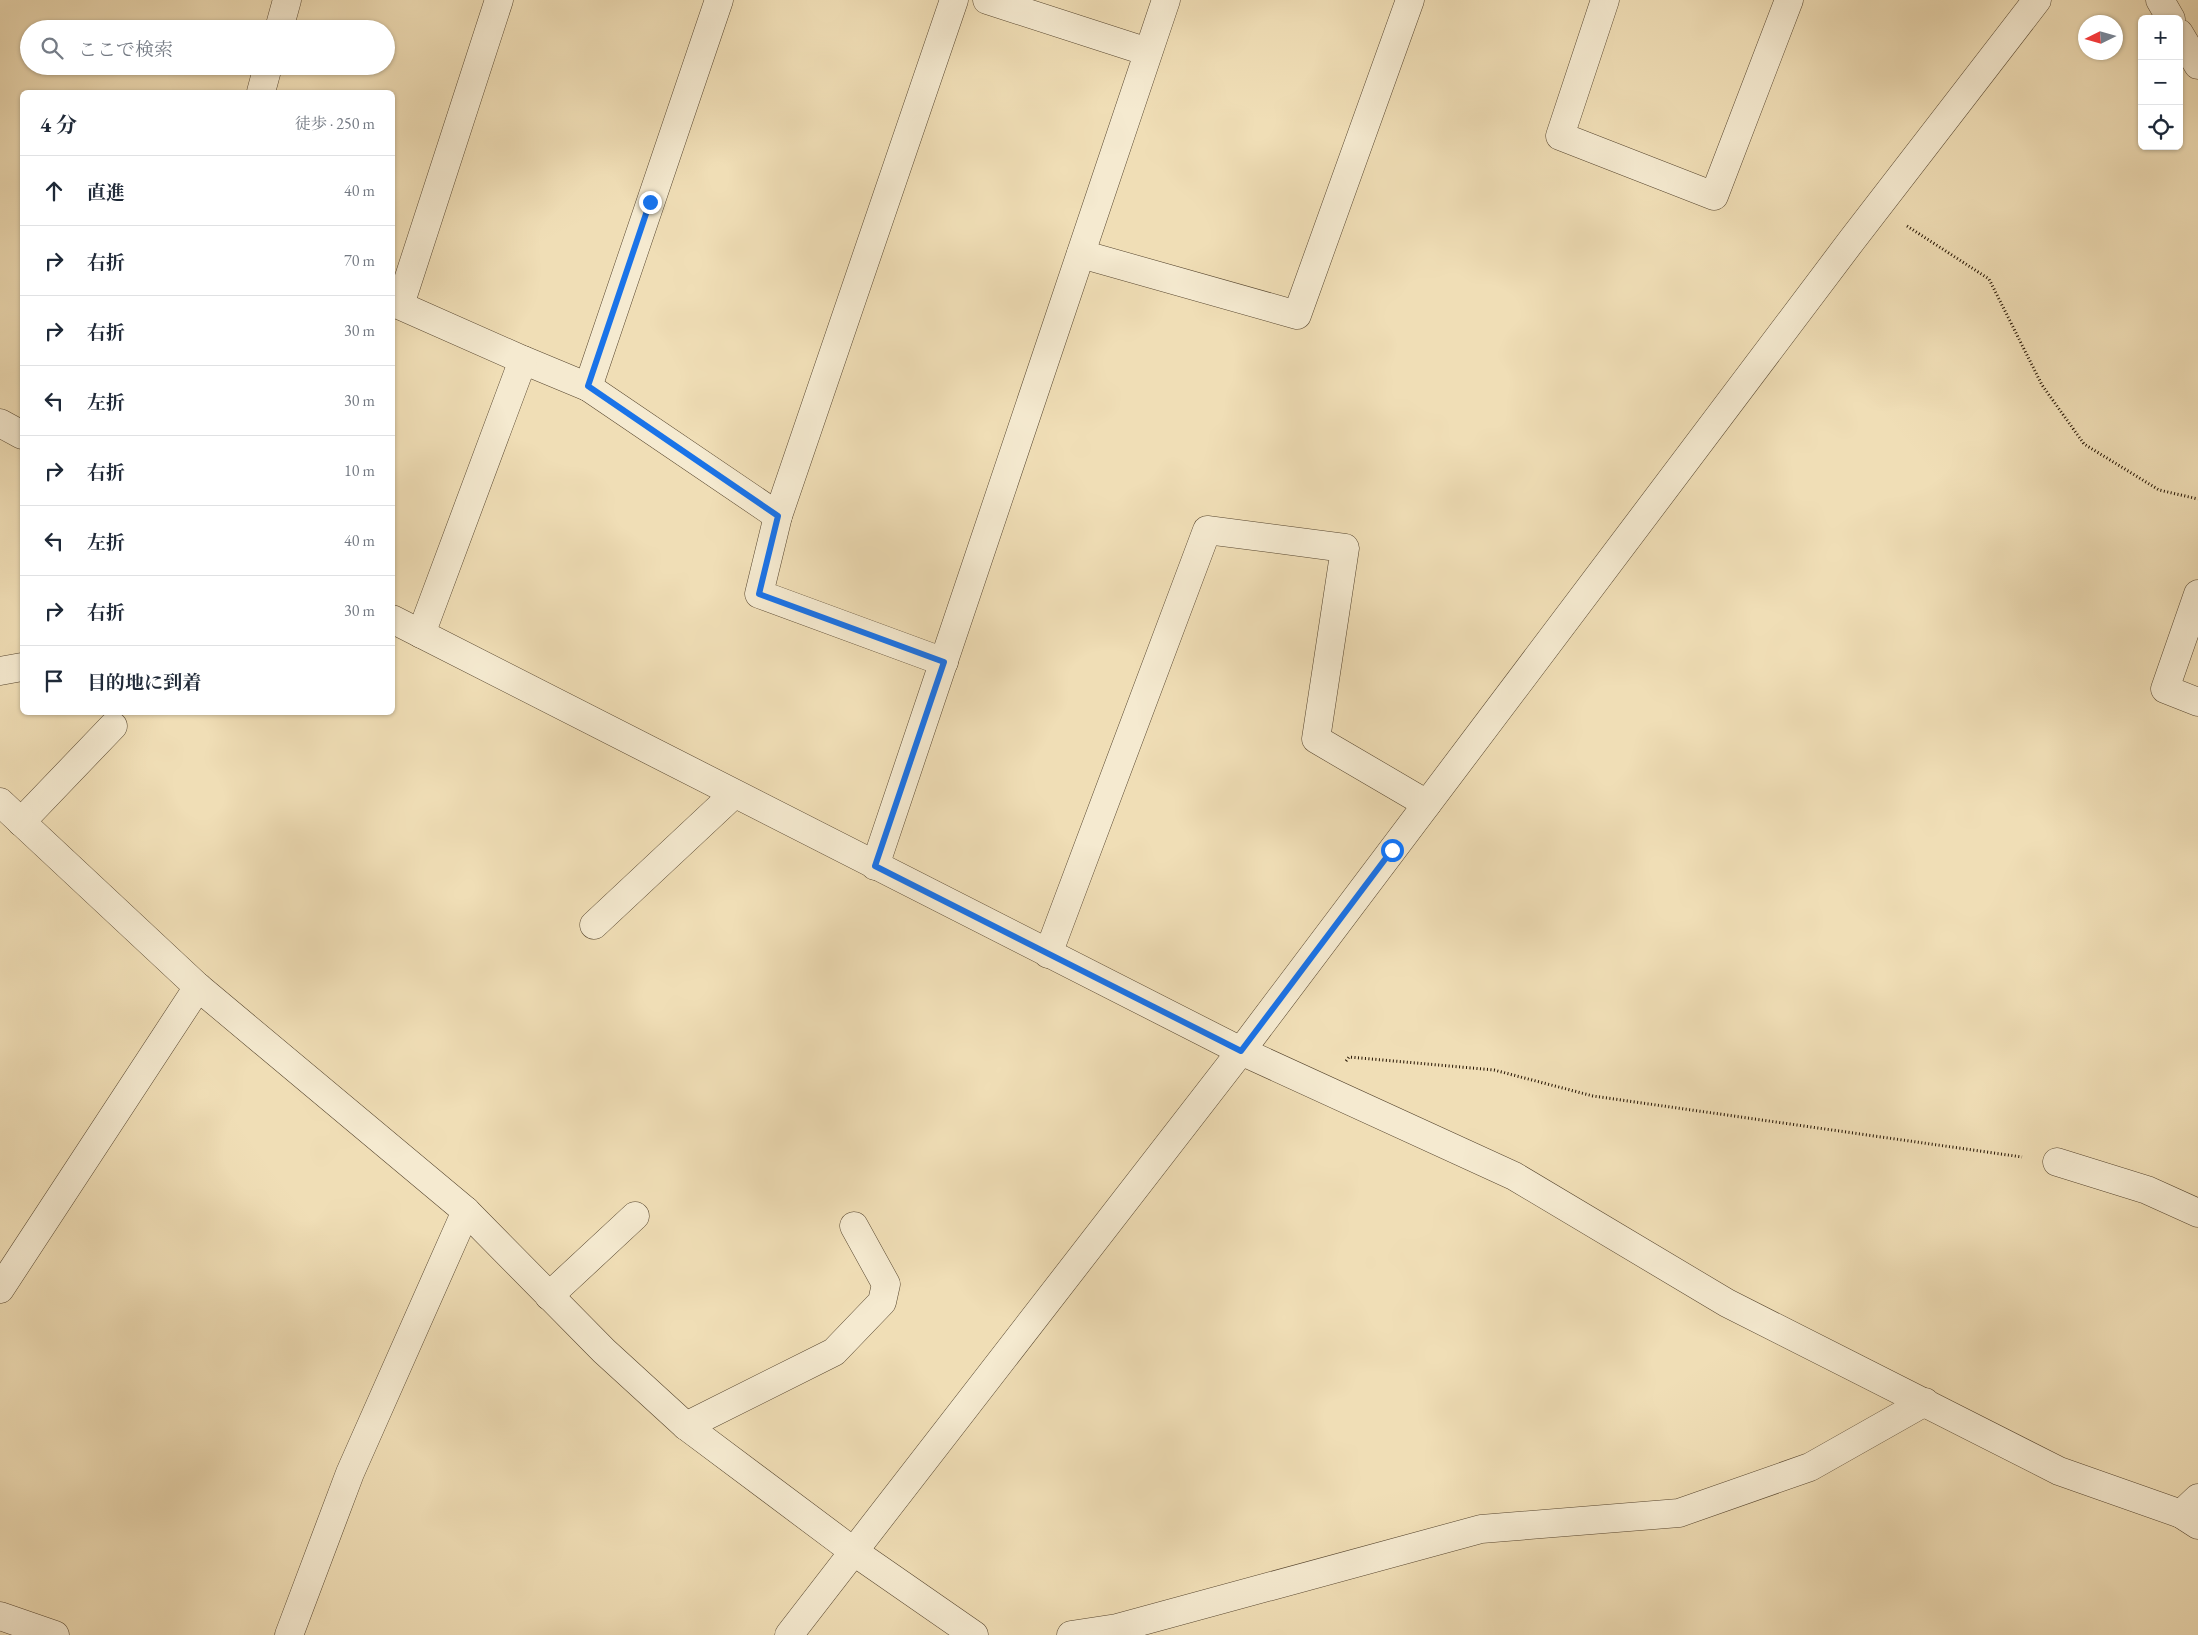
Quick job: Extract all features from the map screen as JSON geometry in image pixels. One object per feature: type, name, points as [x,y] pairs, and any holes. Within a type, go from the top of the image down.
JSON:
[{"type":"street","points":[[281,20],[287,0]]},
{"type":"street","points":[[499,0],[396,303],[523,360],[588,386],[778,516]]},
{"type":"street","points":[[588,386],[719,0]]},
{"type":"street","points":[[944,662],[759,594],[778,516],[954,0]]},
{"type":"street","points":[[987,0],[1148,52]]},
{"type":"street","points":[[875,866],[1166,0]]},
{"type":"street","points":[[1081,254],[1297,315],[1410,0]]},
{"type":"street","points":[[1605,0],[1560,136],[1714,196],[1789,0]]},
{"type":"street","points":[[789,1635],[852,1551],[1241,1051],[1852,240],[2037,0]]},
{"type":"street","points":[[2160,0],[2169,15]]},
{"type":"street","points":[[2183,40],[2198,65]]},
{"type":"street","points":[[262,90],[266,75]]},
{"type":"street","points":[[523,360],[402,625],[1241,1051],[1514,1176],[1727,1302],[2059,1471],[2192,1512]]},
{"type":"street","points":[[0,423],[20,434]]},
{"type":"street","points":[[1048,954],[1207,530],[1345,548],[1316,739],[1427,804]]},
{"type":"street","points":[[2198,594],[2165,689],[2198,702]]},
{"type":"street","points":[[0,671],[20,667]]},
{"type":"street","points":[[21,822],[113,726]]},
{"type":"street","points":[[594,925],[734,794]]},
{"type":"street","points":[[0,802],[198,986],[466,1212],[604,1351],[686,1426],[852,1551],[974,1635]]},
{"type":"street","points":[[0,1289],[198,986]]},
{"type":"street","points":[[2057,1162],[2147,1190],[2198,1213]]},
{"type":"street","points":[[289,1635],[350,1474],[466,1212]]},
{"type":"street","points":[[549,1296],[635,1216]]},
{"type":"street","points":[[686,1426],[834,1352],[882,1302],[886,1284],[854,1226]]},
{"type":"street","points":[[1071,1635],[1117,1628],[1481,1529],[1679,1513],[1810,1467],[1925,1402]]},
{"type":"street","points":[[0,1616],[54,1635]]},
{"type":"path","points":[[1852,240],[1899,221],[1989,279],[2042,385],[2084,444],[2159,490],[2198,499]]},
{"type":"path","points":[[1322,1088],[1349,1057],[1494,1070],[1593,1096],[2057,1162]]},
{"type":"route","points":[[650,202],[588,386],[778,516],[759,594],[944,662],[875,866],[1241,1051],[1392,850]]}]
